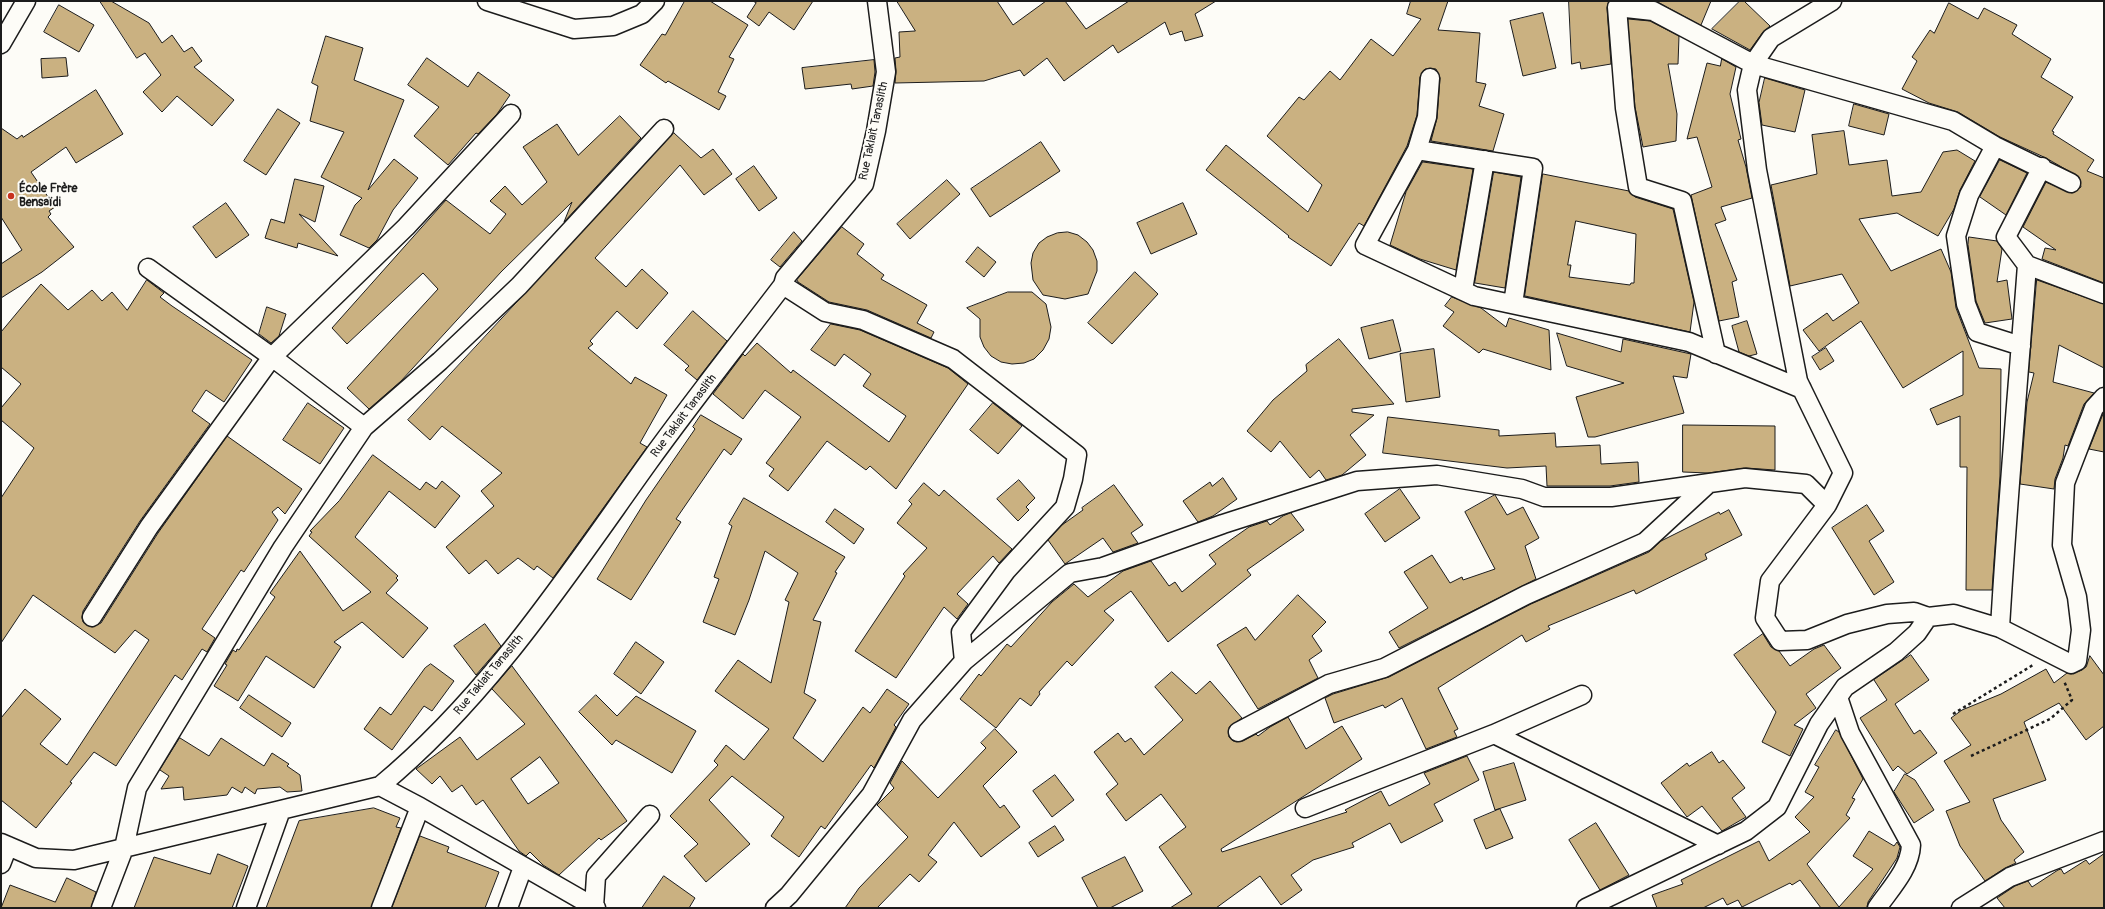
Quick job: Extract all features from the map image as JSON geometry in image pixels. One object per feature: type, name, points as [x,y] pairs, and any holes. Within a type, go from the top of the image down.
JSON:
[{"type":"street","points":[[1,44],[6,27],[26,1]]},
{"type":"street","points":[[487,1],[574,29],[613,26],[642,14],[655,1]]},
{"type":"street","name":"Rue Taklait Tanaslith","points":[[380,786],[444,729],[506,657],[576,565],[649,462],[783,285],[786,278],[864,184],[876,131],[886,72],[877,1]]},
{"type":"street","points":[[1832,1],[1771,38],[1753,64],[1747,90],[1757,170],[1798,381],[1843,473],[1827,504],[1770,580],[1764,618],[1780,641],[1807,640],[1847,624],[1887,614],[1914,612],[1928,617],[1954,614],[2000,628],[2053,653],[2071,664],[2077,661],[2081,630],[2077,597],[2062,545],[2065,482],[2094,408],[2104,397]]},
{"type":"street","points":[[1716,354],[1682,201],[1638,187],[1625,108],[1616,7],[1653,12],[1753,64],[1953,121],[1995,146],[2042,167],[2071,183]]},
{"type":"street","points":[[1430,78],[1427,117],[1417,150],[1365,245],[1474,296],[1689,342],[1802,389]]},
{"type":"street","points":[[92,617],[149,527],[272,357],[406,227],[511,114]]},
{"type":"street","points":[[101,908],[124,848],[137,788],[282,547],[364,427],[440,361],[519,286],[664,129]]},
{"type":"street","points":[[1995,146],[1969,195],[1956,236],[1966,304],[1977,332],[2021,346]]},
{"type":"street","points":[[1417,150],[1533,168],[1513,304]]},
{"type":"street","points":[[1463,290],[1485,160]]},
{"type":"street","points":[[2042,167],[2006,237],[2027,265],[2104,294]]},
{"type":"street","points":[[2000,628],[2006,517],[2027,265]]},
{"type":"street","points":[[148,268],[272,357],[364,427]]},
{"type":"street","points":[[783,285],[825,312],[863,320],[953,359],[1077,454],[1073,479],[1065,507],[1006,571],[961,632],[964,661]]},
{"type":"street","points":[[775,908],[789,895],[871,795],[912,720],[964,661],[1070,572],[1103,567],[1223,524],[1357,481],[1437,474],[1522,489],[1544,497],[1611,497],[1745,478],[1806,484],[1827,504]]},
{"type":"street","points":[[1238,732],[1328,684],[1384,668],[1526,595],[1645,542],[1710,483]]},
{"type":"street","points":[[1586,908],[1746,831],[1777,807],[1819,724],[1845,686],[1896,652],[1912,638],[1928,617]]},
{"type":"street","points":[[1305,808],[1494,734],[1582,695]]},
{"type":"street","points":[[1838,697],[1850,734],[1911,845],[1910,855],[1906,865],[1877,908]]},
{"type":"street","points":[[1494,734],[1718,845]]},
{"type":"street","points":[[1,864],[4,844],[36,858],[74,860],[380,786],[420,806],[595,908],[596,876],[650,816]]},
{"type":"street","points":[[381,908],[420,806]]},
{"type":"street","points":[[246,908],[282,810]]},
{"type":"street","points":[[1961,908],[2010,877],[2104,841]]},
{"type":"street","points":[[508,908],[523,867]]},
{"type":"path","points":[[1953,714],[2053,653],[2072,700],[2050,720],[1971,756]]},
{"type":"building","points":[[100,1],[111,1],[149,23],[162,43],[172,35],[184,52],[192,47],[202,61],[194,67],[234,100],[212,126],[177,96],[162,112],[143,92],[161,75],[145,53],[137,58]]},
{"type":"building","points":[[685,1],[710,1],[748,25],[729,57],[734,59],[718,92],[726,96],[719,110],[668,81],[666,83],[640,65],[662,34],[665,35]]},
{"type":"building","points":[[753,1],[813,1],[794,30],[769,12],[759,26],[747,17],[756,3]]},
{"type":"building","points":[[897,1],[997,1],[1013,25],[1046,1],[1065,1],[1086,29],[1129,1],[1216,1],[1195,14],[1203,36],[1185,41],[1182,31],[1170,35],[1165,22],[1118,53],[1113,45],[1064,81],[1047,58],[1024,76],[1020,70],[984,81],[895,83],[895,58],[900,57],[899,32],[915,31]]},
{"type":"building","points":[[1411,1],[1448,1],[1438,30],[1480,33],[1476,82],[1486,84],[1479,106],[1504,114],[1493,151],[1431,141],[1437,118],[1440,78],[1436,69],[1425,69],[1420,77],[1417,115],[1407,146],[1364,226],[1359,223],[1331,266],[1288,237],[1289,236],[1206,170],[1226,145],[1308,212],[1322,185],[1267,136],[1299,97],[1304,100],[1330,71],[1340,80],[1371,39],[1393,56],[1421,19],[1407,14]]},
{"type":"building","points":[[1569,1],[1609,1],[1607,8],[1611,64],[1581,69],[1580,62],[1572,64]]},
{"type":"building","points":[[1656,1],[1711,1],[1701,25]]},
{"type":"building","points":[[1740,1],[1744,1],[1770,26],[1763,32],[1750,50],[1712,29]]},
{"type":"building","points":[[1949,3],[1978,19],[1984,8],[2017,25],[2012,34],[2051,59],[2041,77],[2073,97],[2052,131],[2054,132],[2053,134],[2094,160],[2087,171],[2104,178],[2104,283],[2042,259],[2045,248],[2056,250],[2023,227],[2046,182],[2072,193],[2081,187],[2079,177],[2046,158],[2000,137],[1958,112],[1929,103],[1902,89],[1917,61],[1912,57],[1930,30],[1934,33]]},
{"type":"building","points":[[59,5],[94,25],[79,52],[44,32]]},
{"type":"building","points":[[1543,13],[1556,68],[1523,76],[1510,21]]},
{"type":"building","points":[[1628,19],[1650,21],[1679,36],[1678,64],[1668,64],[1677,114],[1676,141],[1643,147],[1635,107]]},
{"type":"building","points":[[326,36],[363,48],[354,80],[404,100],[368,190],[394,159],[418,178],[393,210],[377,240],[369,248],[340,235],[355,205],[362,198],[321,177],[344,132],[310,121],[318,86],[312,83]]},
{"type":"building","points":[[66,58],[68,76],[42,78],[41,59]]},
{"type":"building","points":[[427,58],[468,87],[478,72],[510,95],[497,114],[478,134],[476,133],[448,165],[414,136],[439,107],[408,85]]},
{"type":"building","points":[[1722,59],[1736,67],[1730,94],[1741,139],[1738,140],[1746,167],[1752,198],[1721,207],[1726,220],[1715,224],[1737,280],[1732,282],[1739,317],[1719,321],[1691,195],[1712,187],[1697,137],[1687,139],[1707,63],[1720,66]]},
{"type":"building","points":[[874,60],[875,72],[873,86],[852,89],[851,84],[805,89],[802,68]]},
{"type":"building","points":[[1765,78],[1805,90],[1795,132],[1762,125],[1759,103]]},
{"type":"building","points":[[96,90],[123,134],[76,163],[66,147],[31,172],[55,207],[49,211],[51,214],[48,217],[74,247],[42,272],[1,298],[1,264],[22,250],[1,217],[1,128],[17,139],[22,135],[23,137]]},
{"type":"building","points":[[1854,104],[1889,114],[1884,135],[1849,126]]},
{"type":"building","points":[[278,109],[300,123],[266,175],[244,161]]},
{"type":"building","points":[[620,116],[641,138],[564,222],[572,202],[501,272],[401,381],[369,409],[347,388],[438,289],[423,273],[347,344],[332,328],[446,200],[490,234],[506,214],[490,201],[505,186],[522,205],[547,182],[523,147],[557,124],[578,155]]},
{"type":"building","points":[[1844,131],[1849,165],[1887,160],[1892,196],[1921,192],[1943,152],[1957,150],[1975,161],[1960,190],[1954,209],[1938,236],[1897,213],[1859,219],[1891,271],[1941,249],[1951,272],[1956,308],[1979,368],[2001,369],[2000,476],[1992,590],[1966,590],[1967,467],[1960,467],[1960,416],[1937,425],[1930,409],[1963,395],[1963,351],[1903,388],[1861,321],[1819,351],[1803,330],[1827,313],[1833,321],[1859,303],[1842,274],[1790,286],[1771,185],[1817,174],[1812,135]]},
{"type":"building","points":[[674,133],[701,158],[713,149],[732,174],[704,195],[680,165],[595,258],[626,287],[642,269],[668,293],[637,329],[617,311],[590,341],[593,344],[588,348],[631,384],[635,377],[667,395],[640,443],[647,447],[553,578],[537,566],[534,570],[518,558],[498,574],[486,560],[469,574],[446,547],[494,506],[481,491],[502,473],[442,426],[430,440],[408,420]]},
{"type":"building","points":[[1041,142],[1060,171],[990,217],[971,189]]},
{"type":"building","points":[[2000,160],[2027,173],[2006,215],[1980,197]]},
{"type":"building","points":[[1423,162],[1473,169],[1456,270],[1420,259],[1390,245],[1406,192]]},
{"type":"building","points":[[754,166],[777,198],[759,211],[736,179]]},
{"type":"building","points":[[1494,172],[1521,177],[1505,288],[1475,283]]},
{"type":"building","points":[[1543,174],[1629,191],[1635,197],[1673,209],[1694,302],[1690,332],[1525,296]],"holes":[[[1576,221],[1636,234],[1634,283],[1631,283],[1630,285],[1569,277],[1571,265],[1568,265]]]},
{"type":"building","points":[[295,179],[324,186],[315,222],[299,214],[338,256],[298,243],[297,248],[265,238],[271,219],[284,223]]},
{"type":"building","points":[[947,180],[960,194],[910,239],[897,224]]},
{"type":"building","points":[[226,203],[249,235],[216,258],[193,227]]},
{"type":"building","points":[[1183,203],[1197,234],[1151,254],[1137,223]]},
{"type":"building","points":[[842,227],[864,244],[857,254],[884,275],[881,279],[927,305],[917,323],[934,332],[931,338],[867,310],[829,302],[798,282],[797,280]]},
{"type":"building","points":[[794,232],[802,241],[780,267],[771,260]]},
{"type":"building","points":[[1068,232],[1078,235],[1087,242],[1093,250],[1097,261],[1097,271],[1088,294],[1065,299],[1043,295],[1033,280],[1031,263],[1033,253],[1039,243],[1047,237],[1057,233]]},
{"type":"building","points":[[1969,237],[1997,241],[2002,249],[1997,282],[2007,280],[2012,319],[1985,323],[1976,301],[1968,245]]},
{"type":"building","points":[[978,247],[996,262],[984,277],[966,262]]},
{"type":"building","points":[[1135,272],[1158,294],[1112,344],[1088,323]]},
{"type":"building","points":[[147,280],[164,293],[160,297],[252,360],[224,402],[206,390],[192,411],[210,424],[140,521],[83,611],[83,622],[92,627],[101,623],[158,533],[227,436],[302,489],[285,514],[278,507],[272,512],[278,520],[244,572],[241,570],[202,629],[215,638],[207,652],[202,649],[182,680],[175,675],[116,766],[94,752],[70,782],[72,783],[36,828],[1,800],[1,718],[25,689],[61,719],[40,744],[67,765],[149,640],[135,630],[115,653],[33,595],[1,643],[1,498],[34,448],[1,420],[1,408],[21,384],[1,367],[1,332],[41,284],[68,310],[92,290],[102,301],[112,292],[127,310]]},
{"type":"building","points":[[2037,280],[2104,304],[2104,368],[2059,345],[2053,382],[2094,393],[2084,404],[2068,446],[2065,445],[2063,458],[2055,479],[2054,489],[2020,484],[2027,402],[2034,373],[2029,372]]},
{"type":"building","points":[[1008,292],[1032,292],[1046,304],[1051,327],[1049,339],[1043,350],[1034,359],[1024,363],[1012,364],[1001,362],[991,356],[984,347],[980,337],[980,319],[967,308]]},
{"type":"building","points":[[1452,297],[1481,308],[1506,327],[1509,318],[1549,330],[1551,370],[1483,349],[1479,353],[1443,326],[1454,312],[1445,306]]},
{"type":"building","points":[[267,307],[286,314],[279,336],[271,343],[259,334]]},
{"type":"building","points":[[693,311],[727,341],[697,380],[685,370],[689,366],[664,345]]},
{"type":"building","points":[[1393,320],[1401,351],[1369,359],[1361,328]]},
{"type":"building","points":[[1747,321],[1757,354],[1749,356],[1739,352],[1732,326]]},
{"type":"building","points":[[831,324],[860,330],[948,368],[968,384],[896,489],[870,466],[866,470],[827,441],[788,491],[769,476],[774,469],[766,463],[801,417],[765,390],[743,419],[713,394],[743,354],[745,356],[757,343],[791,373],[793,370],[889,442],[906,416],[863,386],[871,374],[844,354],[835,366],[811,350]]},
{"type":"building","points":[[1557,333],[1621,352],[1623,339],[1691,354],[1687,378],[1673,376],[1684,413],[1595,437],[1588,437],[1576,397],[1624,383],[1567,366]]},
{"type":"building","points":[[1339,339],[1394,404],[1352,409],[1352,412],[1374,415],[1350,435],[1366,455],[1342,475],[1326,480],[1319,470],[1310,478],[1280,441],[1271,452],[1247,431],[1273,400],[1307,371],[1306,365]]},
{"type":"building","points":[[1826,348],[1834,361],[1820,370],[1812,357]]},
{"type":"building","points":[[1434,349],[1440,397],[1406,402],[1400,354]]},
{"type":"building","points":[[308,403],[344,428],[320,464],[283,440]]},
{"type":"building","points":[[993,403],[1022,426],[998,454],[970,430]]},
{"type":"building","points":[[2104,413],[2104,452],[2089,449],[2103,414]]},
{"type":"building","points":[[701,415],[742,439],[731,455],[724,449],[676,519],[681,522],[631,600],[597,579],[646,500],[695,429],[693,427]]},
{"type":"building","points":[[1388,417],[1499,430],[1499,436],[1555,433],[1556,447],[1600,445],[1601,464],[1638,462],[1639,482],[1610,486],[1547,486],[1546,466],[1507,468],[1383,453]]},
{"type":"building","points":[[1683,425],[1775,426],[1775,470],[1746,468],[1708,473],[1683,472]]},
{"type":"building","points":[[373,455],[420,490],[426,482],[436,489],[442,481],[460,496],[435,528],[389,491],[355,537],[398,576],[396,578],[398,580],[386,593],[428,628],[403,658],[362,622],[334,642],[341,647],[314,688],[266,656],[238,701],[214,686],[227,665],[225,664],[233,650],[236,652],[237,649],[239,650],[275,597],[270,593],[300,551],[343,611],[371,592],[309,536],[312,532],[310,531],[339,501]]},
{"type":"building","points":[[1223,478],[1237,499],[1213,516],[1198,522],[1183,501],[1210,482],[1212,486]]},
{"type":"building","points":[[1019,480],[1035,498],[1026,507],[1029,510],[1018,521],[997,499]]},
{"type":"building","points":[[924,483],[939,496],[944,490],[1012,549],[999,563],[993,556],[957,594],[968,604],[957,619],[944,607],[896,678],[855,651],[905,576],[903,574],[927,548],[897,523],[912,504],[909,501]]},
{"type":"building","points":[[1114,485],[1143,525],[1131,533],[1138,543],[1113,552],[1103,538],[1065,564],[1048,540],[1062,525],[1083,510],[1082,508]]},
{"type":"building","points":[[1400,489],[1420,518],[1385,542],[1365,514]]},
{"type":"building","points":[[1495,495],[1507,515],[1523,507],[1539,538],[1525,546],[1536,579],[1399,648],[1389,632],[1428,608],[1404,572],[1432,555],[1450,583],[1462,577],[1463,580],[1495,569],[1465,512]]},
{"type":"building","points":[[744,498],[845,557],[835,572],[837,573],[813,620],[821,622],[804,693],[816,700],[793,738],[823,762],[863,707],[870,713],[887,689],[909,704],[894,725],[896,727],[874,768],[871,765],[825,829],[821,826],[799,857],[771,836],[784,817],[732,776],[709,800],[750,844],[706,882],[684,856],[698,844],[670,816],[718,765],[714,761],[726,745],[744,760],[769,729],[715,691],[738,660],[771,683],[789,602],[785,600],[798,573],[765,551],[749,600],[735,635],[703,622],[719,579],[714,577],[732,526],[729,524]]},
{"type":"building","points":[[1867,505],[1884,531],[1869,541],[1894,582],[1874,595],[1832,528]]},
{"type":"building","points":[[835,509],[864,529],[854,544],[826,522]]},
{"type":"building","points":[[1729,510],[1742,535],[1705,554],[1707,559],[1636,594],[1634,590],[1548,626],[1550,629],[1526,642],[1522,635],[1438,688],[1458,729],[1454,731],[1457,737],[1426,749],[1402,698],[1385,708],[1383,705],[1334,723],[1325,698],[1333,694],[1389,677],[1531,604],[1649,552],[1661,541],[1719,512],[1720,514]]},
{"type":"building","points":[[1291,513],[1304,530],[1247,570],[1251,575],[1168,642],[1131,591],[1104,611],[1114,620],[1072,666],[1067,661],[1039,692],[1040,694],[1031,706],[1020,698],[996,728],[960,699],[979,674],[981,676],[1007,644],[1011,647],[1052,602],[1074,584],[1088,597],[1123,571],[1151,561],[1169,586],[1175,582],[1182,592],[1216,564],[1209,555],[1249,527],[1267,521],[1270,525],[1283,516]]},
{"type":"building","points":[[1298,595],[1326,622],[1312,636],[1322,651],[1309,660],[1318,678],[1258,709],[1217,645],[1246,627],[1255,640]]},
{"type":"building","points":[[485,624],[501,646],[476,675],[454,646]]},
{"type":"building","points":[[1763,634],[1771,647],[1779,651],[1790,666],[1814,649],[1824,645],[1841,668],[1806,694],[1816,708],[1794,725],[1803,729],[1790,756],[1762,742],[1776,712],[1734,655]]},
{"type":"building","points":[[636,642],[664,662],[641,694],[614,674]]},
{"type":"building","points":[[1911,655],[1929,680],[1895,704],[1914,734],[1920,730],[1937,753],[1907,774],[1898,766],[1893,771],[1860,718],[1887,700],[1874,680]]},
{"type":"building","points":[[2090,656],[2104,675],[2104,726],[2086,740],[2059,703],[2024,722],[2046,780],[1993,799],[2001,820],[2024,852],[2014,860],[2016,863],[1985,881],[1960,846],[1946,811],[1970,802],[1944,761],[1971,745],[1951,718],[1962,710],[2001,694],[2046,669],[2054,683],[2067,673],[2071,674],[2086,667]]},
{"type":"building","points":[[431,664],[454,681],[432,711],[424,706],[392,750],[364,729],[380,707],[391,715],[425,668]]},
{"type":"building","points":[[512,666],[627,821],[601,840],[599,838],[559,875],[543,865],[530,852],[526,856],[519,851],[483,800],[476,805],[462,785],[452,792],[440,776],[432,784],[416,769],[460,737],[477,760],[525,724],[492,689]],"holes":[[[540,757],[559,783],[528,804],[511,779]]]},
{"type":"building","points":[[1172,672],[1196,694],[1210,681],[1242,718],[1229,727],[1229,737],[1233,741],[1243,741],[1256,734],[1258,736],[1288,717],[1306,749],[1342,726],[1362,759],[1221,849],[1222,852],[1347,812],[1345,810],[1381,791],[1389,806],[1430,784],[1424,773],[1467,756],[1479,780],[1434,804],[1443,821],[1401,843],[1390,823],[1352,843],[1354,847],[1313,860],[1291,875],[1302,890],[1281,905],[1260,876],[1216,908],[1170,908],[1192,894],[1159,847],[1186,827],[1161,794],[1126,821],[1106,794],[1118,784],[1094,752],[1118,733],[1125,742],[1131,738],[1144,755],[1183,720],[1155,687]]},
{"type":"building","points":[[249,695],[291,723],[282,737],[240,708]]},
{"type":"building","points":[[596,695],[617,716],[636,696],[696,731],[672,773],[616,740],[612,745],[579,712]]},
{"type":"building","points":[[995,729],[1017,752],[983,786],[1000,808],[1004,805],[1020,827],[981,857],[954,822],[928,855],[937,862],[919,882],[910,874],[877,908],[845,908],[859,888],[908,837],[877,805],[894,788],[890,783],[902,761],[938,798],[986,748],[981,743]]},
{"type":"building","points":[[1836,730],[1839,732],[1863,779],[1852,798],[1855,799],[1846,815],[1850,818],[1807,864],[1839,907],[1873,869],[1853,856],[1869,831],[1894,846],[1897,842],[1900,847],[1897,858],[1868,902],[1867,908],[1821,908],[1800,880],[1792,885],[1790,883],[1742,907],[1738,900],[1727,905],[1723,898],[1703,908],[1657,908],[1652,895],[1683,884],[1681,880],[1759,841],[1769,861],[1810,832],[1795,817],[1814,797],[1805,792],[1819,767],[1815,765]]},
{"type":"building","points":[[180,738],[209,756],[221,738],[264,766],[272,753],[289,764],[287,766],[300,775],[302,791],[287,792],[280,787],[257,789],[255,794],[245,787],[242,793],[232,787],[227,795],[184,800],[183,787],[161,789],[169,776],[160,770]]},
{"type":"building","points":[[1712,752],[1719,763],[1723,760],[1745,788],[1732,798],[1746,817],[1722,831],[1702,806],[1687,817],[1661,783],[1687,763],[1689,766]]},
{"type":"building","points":[[1514,763],[1526,800],[1495,810],[1483,772]]},
{"type":"building","points":[[1905,774],[1915,780],[1934,810],[1914,823],[1894,792]]},
{"type":"building","points":[[1055,775],[1074,800],[1052,817],[1033,791]]},
{"type":"building","points":[[374,808],[400,818],[396,827],[401,828],[371,908],[266,908],[299,821]]},
{"type":"building","points":[[1500,809],[1513,838],[1486,849],[1474,820]]},
{"type":"building","points":[[1596,823],[1629,875],[1600,890],[1569,840]]},
{"type":"building","points":[[1055,826],[1064,840],[1038,857],[1029,843]]},
{"type":"building","points":[[420,836],[449,847],[447,852],[499,872],[485,908],[392,908]]},
{"type":"building","points":[[218,854],[248,866],[232,908],[134,908],[154,857],[210,874]]},
{"type":"building","points":[[2104,854],[2104,908],[2005,908],[1997,898],[2015,886],[2028,881],[2032,887],[2058,870],[2061,869],[2064,874],[2086,860],[2089,864]]},
{"type":"building","points":[[1125,857],[1143,891],[1110,908],[1098,908],[1082,878]]},
{"type":"building","points":[[664,876],[695,898],[689,908],[642,908]]},
{"type":"building","points":[[67,878],[96,892],[91,908],[1,908],[10,885],[55,902]]},
{"type":"place","name":"École Frère Bensaïdi","points":[[11,196]]}]
